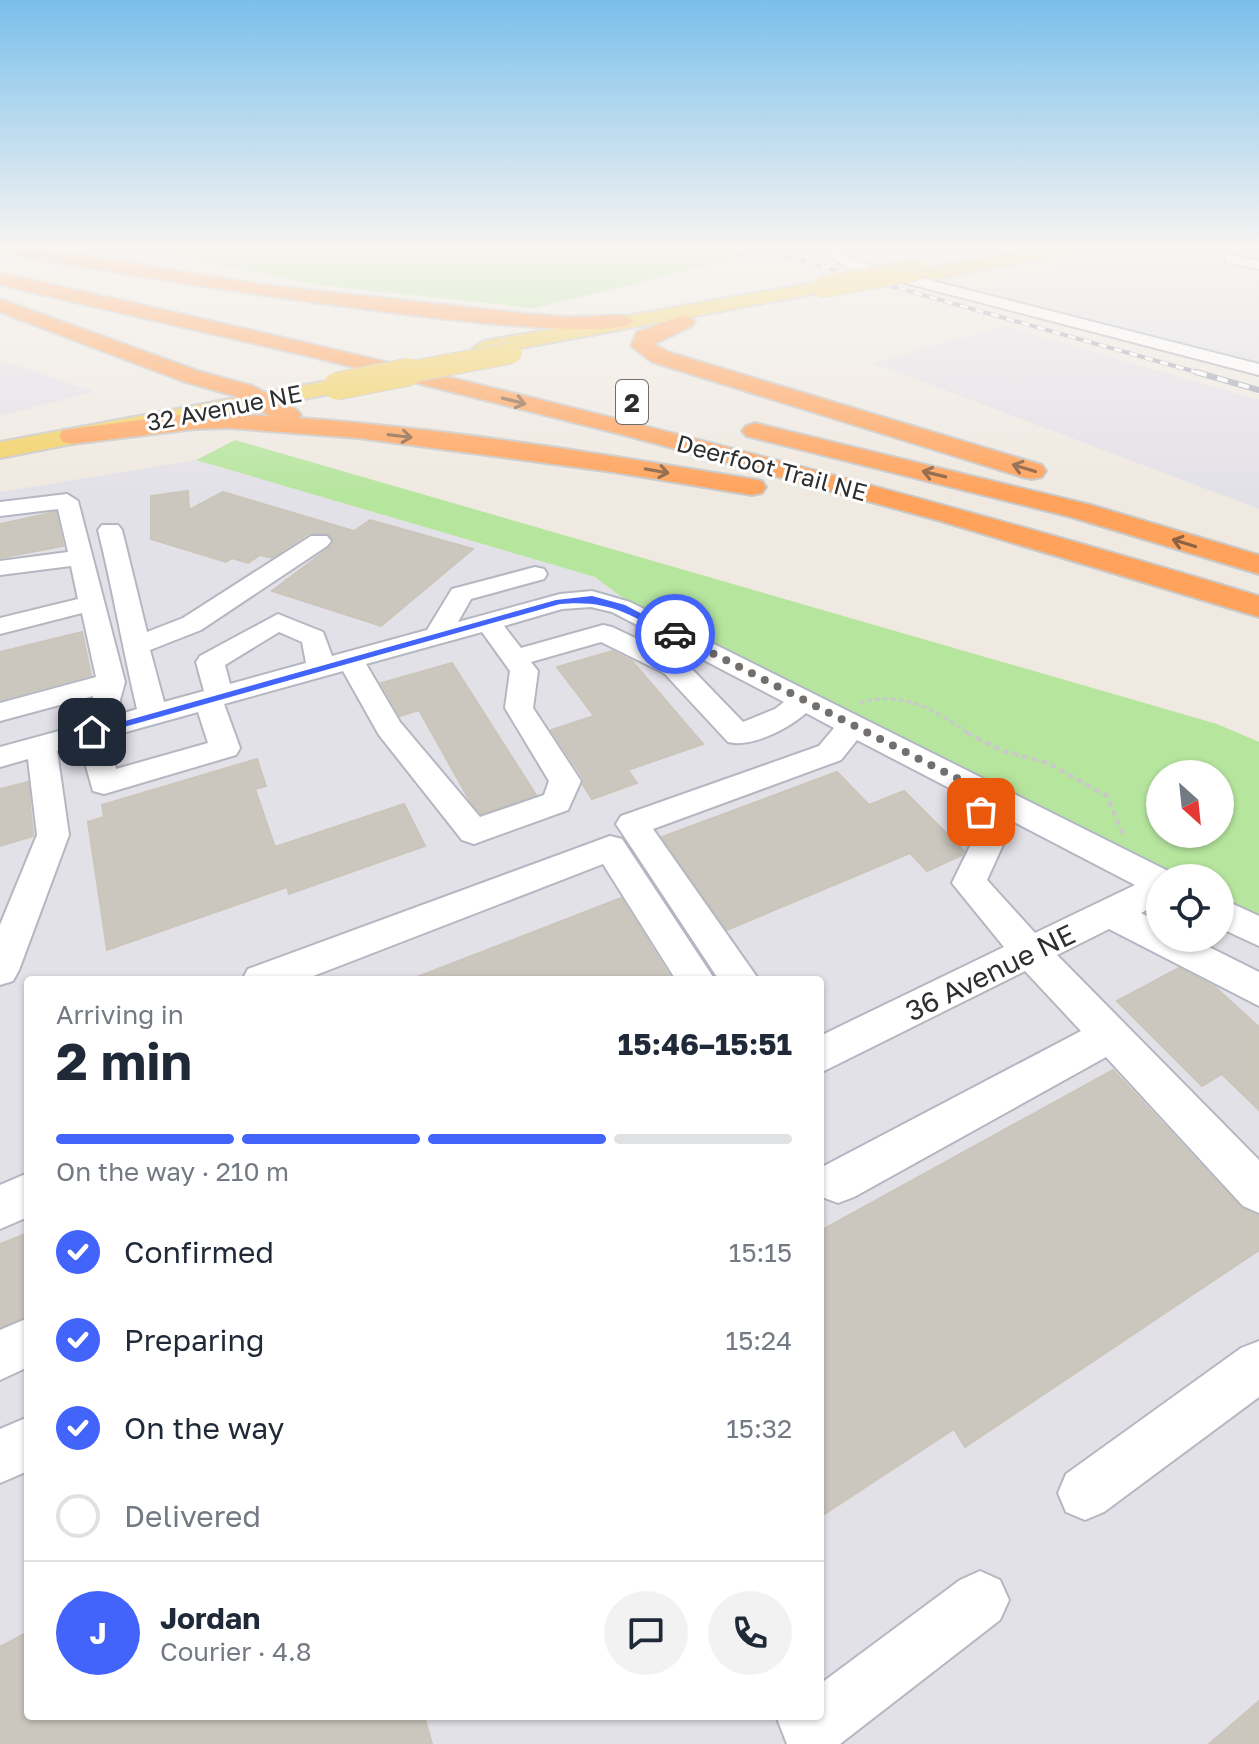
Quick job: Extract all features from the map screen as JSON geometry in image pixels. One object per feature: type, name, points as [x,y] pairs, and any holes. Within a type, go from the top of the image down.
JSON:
[{"type":"highway","points":[[70,330],[145,368],[167,383],[160,394],[82,428]]},
{"type":"highway","points":[[70,330],[252,396],[291,416],[358,430]]},
{"type":"highway","name":"Deerfoot Trail NE","points":[[217,330],[798,472],[1072,548],[1259,607]]},
{"type":"highway","points":[[328,330],[374,341]]},
{"type":"highway","points":[[521,330],[534,338],[613,352],[875,421]]},
{"type":"highway","points":[[661,330],[645,337],[642,346],[660,357],[1259,542]]},
{"type":"highway","points":[[404,347],[516,364]]},
{"type":"highway","points":[[82,428],[218,420],[358,430],[613,464],[784,493],[1126,581],[1259,625]]},
{"type":"highway","name":"Deerfoot Trail NE","points":[[734,426],[1081,511],[1259,565]]},
{"type":"main road","name":"32 Avenue NE","points":[[252,396],[313,380],[574,330]]},
{"type":"main road","name":"32 Avenue NE","points":[[0,450],[82,428],[252,396],[516,364],[573,343],[637,330]]},
{"type":"main road","name":"32 Avenue NE","points":[[0,437],[82,428]]},
{"type":"street","points":[[1111,330],[1259,370]]},
{"type":"street","points":[[0,509],[67,501],[111,682],[99,730],[104,783],[225,748],[210,662],[278,622],[314,638],[321,668]]},
{"type":"street","points":[[110,530],[130,605],[136,646],[153,714]]},
{"type":"street","points":[[136,646],[192,624],[319,541]]},
{"type":"street","points":[[0,568],[81,558]]},
{"type":"street","points":[[438,635],[461,594],[535,574]]},
{"type":"street","points":[[0,757],[560,602],[592,599],[621,607],[804,700],[853,715],[972,786],[1146,875]]},
{"type":"street","points":[[0,626],[92,603]]},
{"type":"street","points":[[350,660],[389,728],[474,832],[557,802],[565,781],[519,708],[524,671],[488,622]]},
{"type":"street","points":[[515,658],[603,633],[674,667],[738,735],[785,716],[804,700]]},
{"type":"street","points":[[0,712],[111,682]]},
{"type":"street","points":[[737,976],[632,824],[830,753],[853,715]]},
{"type":"street","points":[[0,970],[53,835],[41,746]]},
{"type":"street","points":[[972,786],[990,838],[969,883],[1030,952],[1259,1191]]},
{"type":"street","points":[[272,976],[610,848],[693,976]]},
{"type":"street","name":"36 Avenue NE","points":[[824,1053],[1146,895]]},
{"type":"street","points":[[1109,913],[1259,990]]},
{"type":"street","points":[[1234,919],[1259,932]]},
{"type":"street","points":[[838,1182],[1110,1035]]},
{"type":"street","points":[[0,1207],[24,1197]]},
{"type":"street","points":[[0,1355],[24,1344]]},
{"type":"street","points":[[1085,1493],[1259,1366]]},
{"type":"street","points":[[0,1457],[24,1445]]},
{"type":"street","points":[[824,1718],[980,1600]]},
{"type":"street","points":[[808,1720],[811,1728],[822,1720]]},
{"type":"path","points":[[853,715],[881,696],[919,704],[947,717],[975,739],[1003,751],[1048,763],[1107,796],[1115,809],[1125,841]]},
{"type":"shaded area","points":[[988,330],[1019,330],[1259,400],[1259,509],[873,363]]},
{"type":"shaded area","points":[[1090,330],[1259,330],[1259,377]]},
{"type":"shaded area","points":[[0,360],[95,392],[0,416]]},
{"type":"shaded area","points":[[196,460],[595,577],[627,601],[1150,864],[1146,864],[1146,952],[1234,952],[1234,906],[1259,919],[1259,1744],[0,1744],[0,492]]},
{"type":"green space","points":[[235,440],[1217,724],[1259,742],[1259,919],[1234,906],[1234,864],[1150,864],[627,601],[595,577],[196,460]]},
{"type":"building","points":[[188,491],[189,510],[223,492],[354,531],[370,520],[473,549],[381,626],[272,591],[329,548],[334,541],[327,533],[309,533],[272,558],[260,555],[248,563],[232,558],[226,562],[151,539],[151,496]]},
{"type":"building","points":[[56,512],[63,546],[0,558],[0,524]]},
{"type":"building","points":[[82,632],[91,675],[0,700],[0,652]]},
{"type":"building","points":[[612,651],[632,661],[703,744],[628,770],[637,783],[592,799],[583,785],[584,779],[551,730],[594,716],[557,667]]},
{"type":"building","points":[[452,663],[536,795],[481,814],[470,801],[419,710],[400,716],[381,683]]},
{"type":"building","points":[[257,759],[266,786],[255,789],[275,847],[404,804],[425,846],[289,894],[287,887],[107,950],[88,822],[104,817],[102,805]]},
{"type":"building","points":[[837,772],[869,805],[904,791],[964,851],[962,855],[927,871],[910,853],[727,930],[662,837]]},
{"type":"building","points":[[28,782],[33,836],[0,846],[0,789]]},
{"type":"building","points":[[621,898],[670,976],[420,976]]},
{"type":"building","points":[[1179,968],[1215,987],[1259,1027],[1259,1110],[1222,1074],[1202,1086],[1117,1001]]},
{"type":"building","points":[[1113,1070],[1241,1208],[1259,1216],[1259,1250],[965,1447],[954,1429],[824,1514],[824,1229]]},
{"type":"building","points":[[24,1235],[24,1317],[0,1327],[0,1244]]},
{"type":"building","points":[[24,1634],[24,1720],[425,1720],[432,1744],[0,1744],[0,1647]]},
{"type":"building","points":[[1259,1701],[1259,1744],[1209,1744]]},
{"type":"railway","points":[[1048,330],[1203,374]]},
{"type":"railway","points":[[1196,372],[1203,374]]},
{"type":"railway","points":[[1203,374],[1259,390]]},
{"type":"way so far","points":[[675,634],[972,786],[981,812]]},
{"type":"route","points":[[92,732],[560,602],[592,599],[621,607],[675,634]]}]
